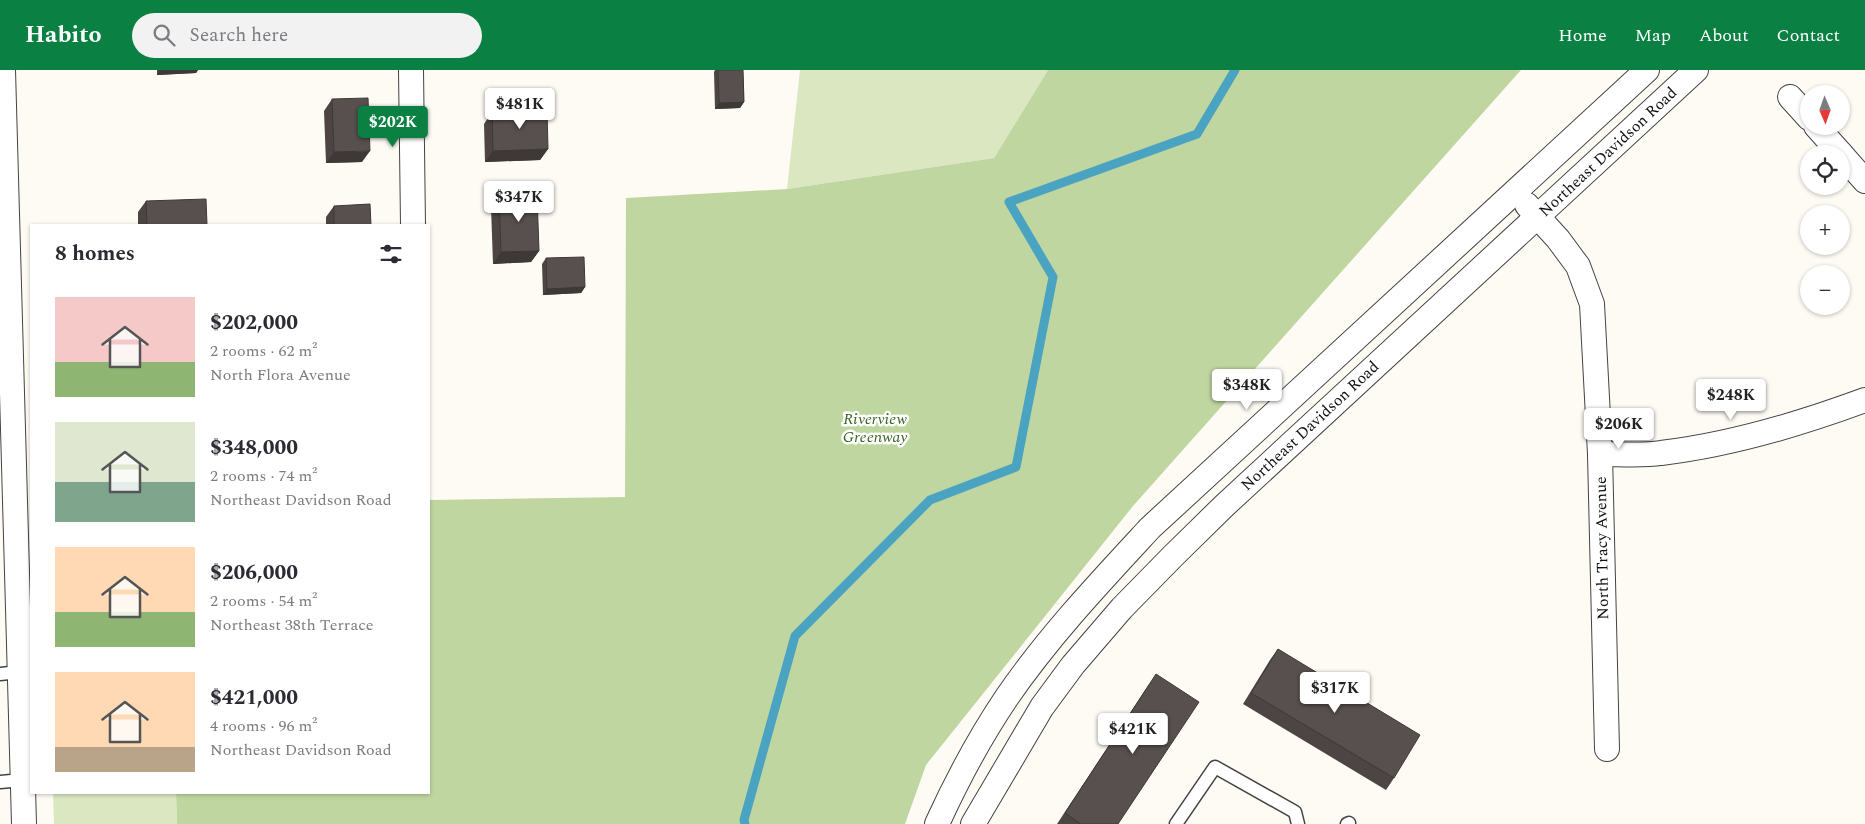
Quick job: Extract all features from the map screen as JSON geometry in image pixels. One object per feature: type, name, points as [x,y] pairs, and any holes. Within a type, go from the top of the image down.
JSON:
[{"type":"street","points":[[3,70],[11,781],[24,824]]},
{"type":"street","points":[[411,70],[414,224]]},
{"type":"street","name":"Northeast Davidson Road","points":[[937,824],[972,754],[1007,697],[1049,641],[1092,590],[1150,528],[1202,478],[1648,70]]},
{"type":"street","name":"Northeast Davidson Road","points":[[973,824],[1042,708],[1073,665],[1122,608],[1225,504],[1696,70]]},
{"type":"street","points":[[1790,97],[1800,108]]},
{"type":"street","points":[[1824,135],[1833,145]]},
{"type":"street","points":[[1850,164],[1865,181]]},
{"type":"street","name":"North Tracy Avenue","points":[[1514,192],[1558,239],[1578,266],[1592,304],[1600,454],[1607,749]]},
{"type":"street","points":[[1600,454],[1659,454],[1715,446],[1831,412],[1865,400]]},
{"type":"lane","points":[[1176,824],[1215,767],[1295,812],[1298,824]]},
{"type":"green space","points":[[800,70],[1048,70],[994,158],[787,189]]},
{"type":"green space","name":"Riverview Greenway","points":[[1048,70],[1521,70],[1133,506],[926,765],[905,824],[177,824],[176,794],[430,794],[430,500],[625,497],[626,198],[787,189],[994,158]]},
{"type":"green space","points":[[53,794],[176,794],[177,824],[54,824]]},
{"type":"building","points":[[718,70],[743,70],[744,102],[719,103]]},
{"type":"building","points":[[368,98],[370,151],[334,152],[332,99]]},
{"type":"building","points":[[547,110],[548,149],[493,151],[492,112]]},
{"type":"building","points":[[537,194],[539,251],[501,252],[499,195]]},
{"type":"building","points":[[206,199],[207,224],[147,224],[146,201]]},
{"type":"building","points":[[370,204],[371,224],[334,224],[334,206]]},
{"type":"building","points":[[584,257],[585,287],[547,289],[546,258]]},
{"type":"building","points":[[1278,649],[1420,735],[1394,778],[1251,693]]},
{"type":"building","points":[[1156,674],[1199,702],[1118,824],[1081,824],[1065,813]]},
{"type":"waterway","points":[[745,824],[744,820],[795,636],[930,500],[1016,467],[1053,277],[1009,202],[1197,134],[1235,70]]}]
